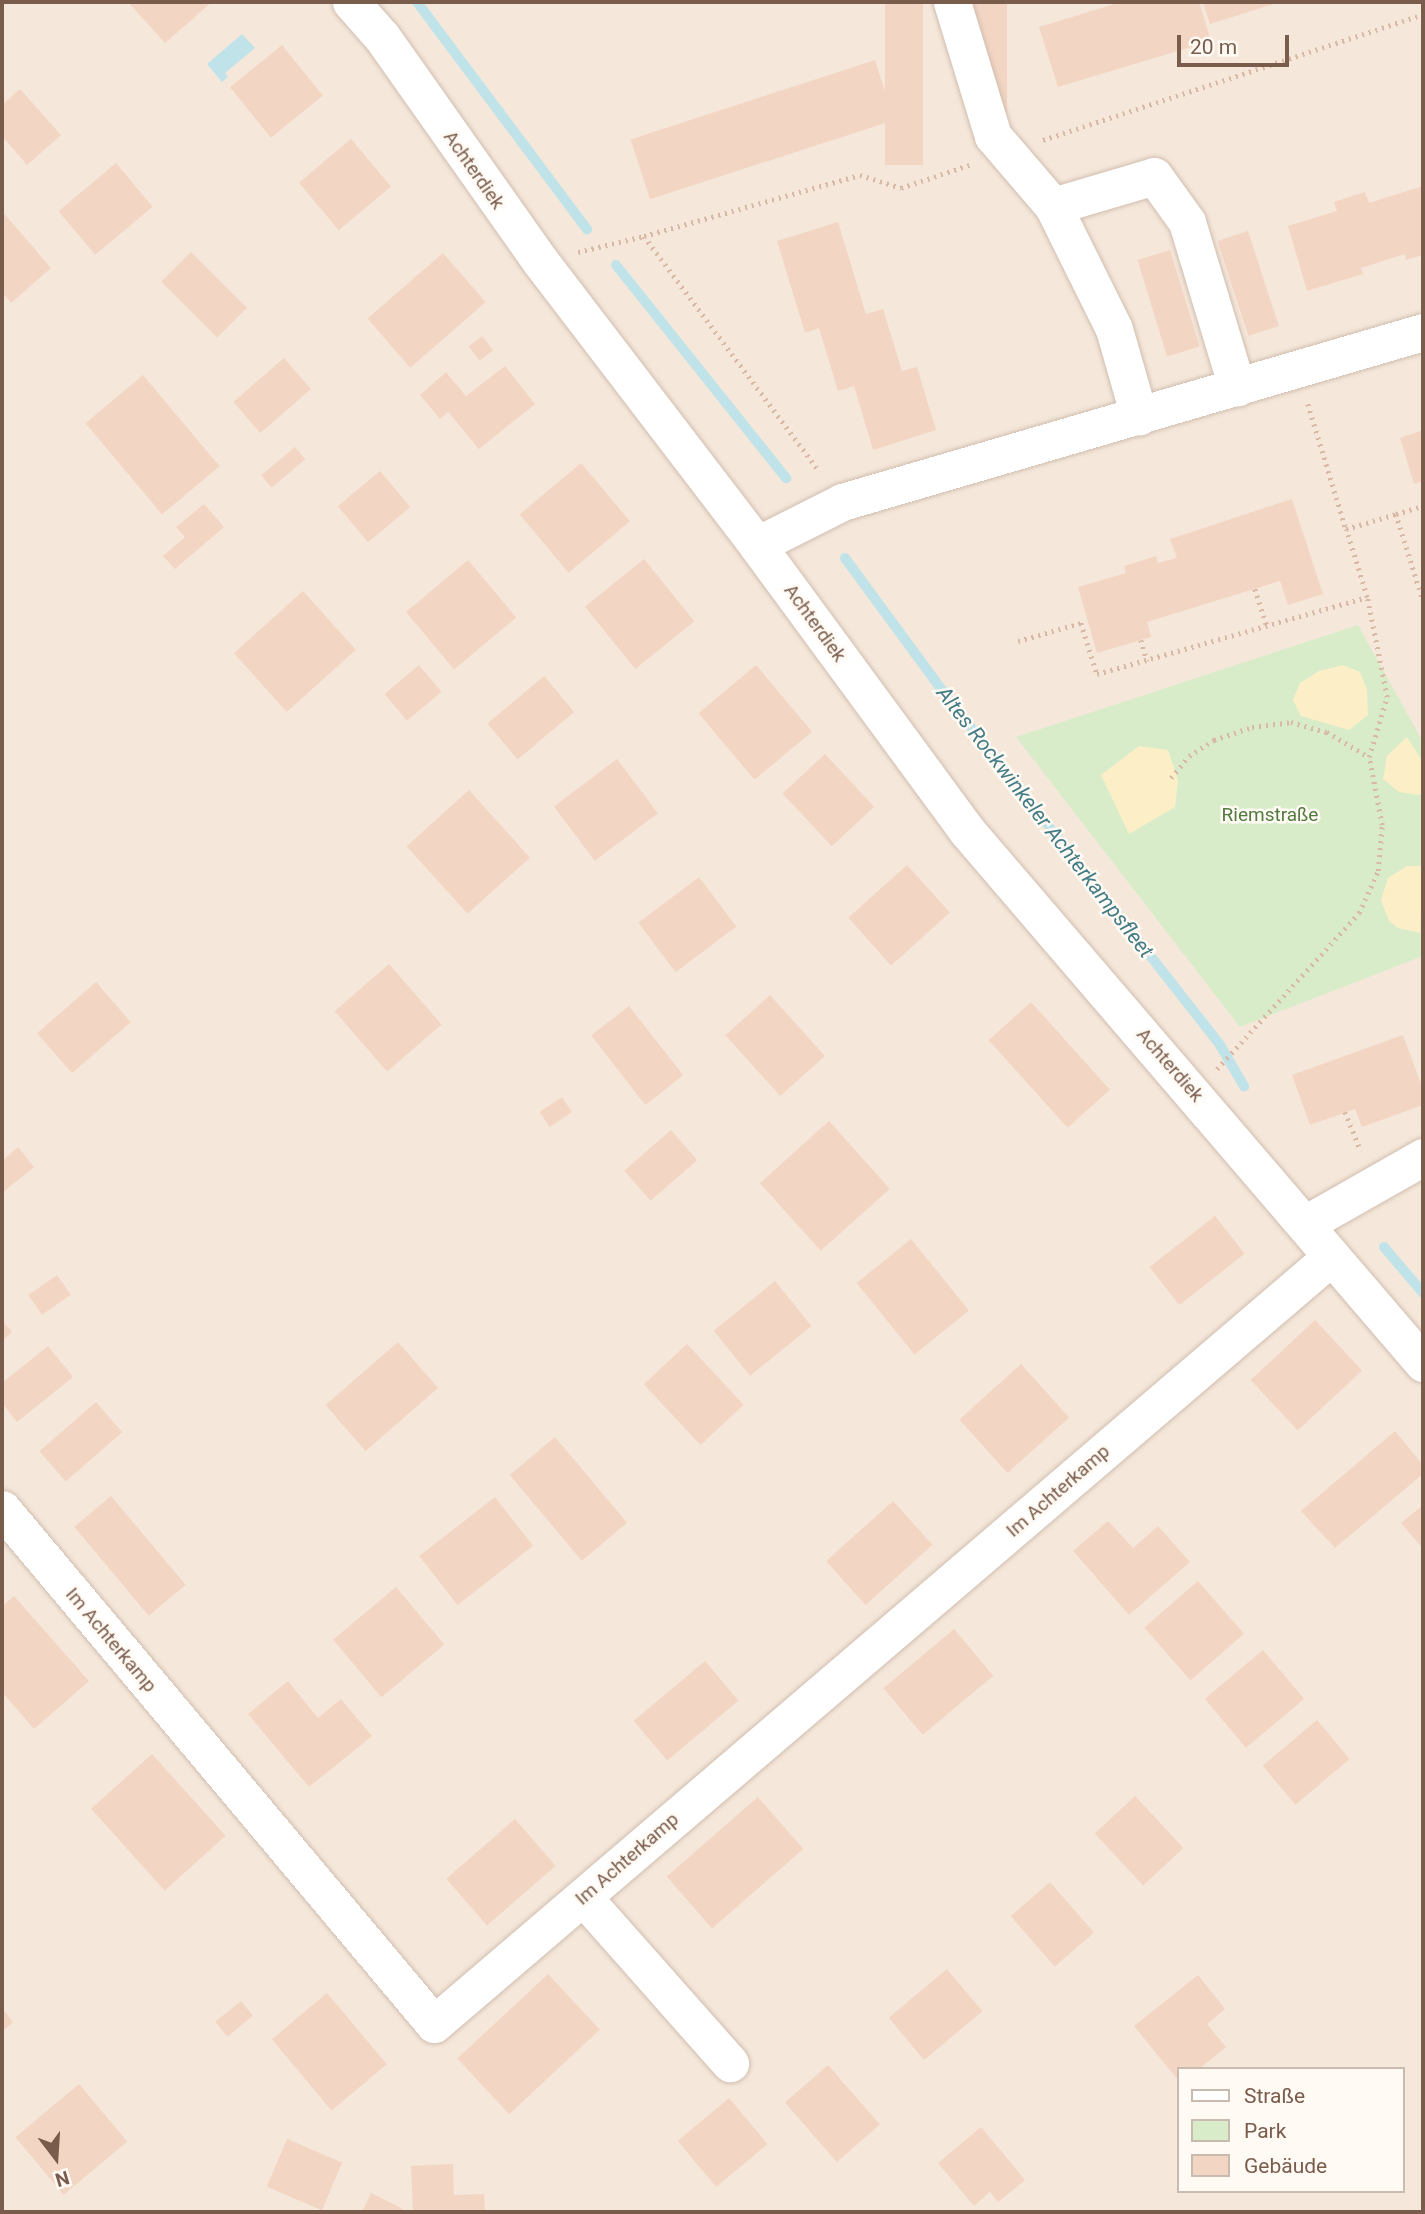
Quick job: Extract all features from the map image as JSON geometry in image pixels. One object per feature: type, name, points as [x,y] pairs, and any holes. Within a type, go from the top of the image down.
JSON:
[{"type":"street","name":"Achterdiek","points":[[351,2],[382,37],[540,261],[757,545],[967,831],[1423,1363]]},
{"type":"street","points":[[951,2],[993,136],[1029,174],[1053,205],[1114,328],[1139,416]]},
{"type":"street","points":[[1053,205],[1154,176],[1187,222],[1237,388]]},
{"type":"street","points":[[757,545],[842,502],[1423,332]]},
{"type":"street","points":[[1306,1224],[1423,1157]]},
{"type":"street","name":"Im Achterkamp","points":[[2,1509],[434,2024],[1331,1257]]},
{"type":"street","points":[[583,1897],[730,2063]]},
{"type":"path","points":[[540,261],[644,236],[842,502]]},
{"type":"path","points":[[1212,1075],[1360,913],[1371,892],[1383,848],[1369,757],[1387,697],[1367,597],[1298,370]]},
{"type":"path","points":[[1346,529],[1423,506]]},
{"type":"path","points":[[1396,514],[1423,600]]},
{"type":"path","points":[[1255,589],[1267,627]]},
{"type":"path","points":[[1018,642],[1081,623],[1097,674],[1367,597]]},
{"type":"path","points":[[1140,640],[1147,661]]},
{"type":"path","points":[[1171,778],[1189,756],[1214,740],[1252,727],[1291,722],[1327,732],[1369,757]]},
{"type":"shaded area","points":[[2,2],[1423,2],[1423,2212],[2,2212]]},
{"type":"green space","name":"Riemstraße","points":[[1358,625],[1423,742],[1423,956],[1240,1027],[1016,737]]},
{"type":"sand","points":[[1343,665],[1360,672],[1367,690],[1368,715],[1349,730],[1301,716],[1293,700],[1300,683],[1319,671]]},
{"type":"sand","points":[[1407,737],[1423,762],[1423,793],[1418,795],[1399,792],[1383,779],[1387,756]]},
{"type":"sand","points":[[1139,746],[1168,750],[1178,780],[1175,807],[1129,834],[1101,775]]},
{"type":"sand","points":[[1407,866],[1423,866],[1420,933],[1398,928],[1389,921],[1381,900],[1388,878]]},
{"type":"water","points":[[242,34],[255,48],[225,73],[228,77],[222,82],[207,64]]},
{"type":"building","points":[[128,2],[212,2],[165,43]]},
{"type":"building","points":[[885,2],[923,2],[923,165],[885,165]]},
{"type":"building","points":[[973,2],[1007,2],[1007,140],[973,140]]},
{"type":"building","points":[[1121,2],[1199,2],[1211,41],[1058,87],[1039,27]]},
{"type":"building","points":[[1203,2],[1280,2],[1210,24]]},
{"type":"building","points":[[282,45],[323,96],[271,138],[230,87]]},
{"type":"building","points":[[875,60],[894,120],[650,199],[631,139]]},
{"type":"building","points":[[20,89],[61,135],[27,165],[2,136],[2,105]]},
{"type":"building","points":[[351,139],[391,186],[339,230],[299,183]]},
{"type":"building","points":[[116,163],[153,207],[95,255],[59,211]]},
{"type":"building","points":[[1423,186],[1423,255],[1406,260],[1405,254],[1361,268],[1363,274],[1307,291],[1288,226],[1337,211],[1334,202],[1365,192],[1369,203]]},
{"type":"building","points":[[2,211],[51,268],[11,303],[2,292]]},
{"type":"building","points":[[838,222],[866,314],[883,309],[902,371],[917,367],[936,430],[873,450],[854,386],[838,391],[819,328],[805,333],[777,241]]},
{"type":"building","points":[[1248,231],[1279,326],[1248,336],[1218,241]]},
{"type":"building","points":[[1170,250],[1200,347],[1167,357],[1137,260]]},
{"type":"building","points":[[191,252],[247,308],[217,338],[161,282]]},
{"type":"building","points":[[443,253],[486,302],[410,368],[368,319]]},
{"type":"building","points":[[482,336],[493,350],[480,361],[469,346]]},
{"type":"building","points":[[284,358],[311,389],[260,433],[233,402]]},
{"type":"building","points":[[505,366],[535,404],[479,449],[448,412],[440,419],[420,395],[446,372],[466,396]]},
{"type":"building","points":[[143,375],[219,466],[162,514],[86,423]]},
{"type":"building","points":[[1423,430],[1423,481],[1414,484],[1400,438]]},
{"type":"building","points":[[295,447],[305,459],[272,488],[261,475]]},
{"type":"building","points":[[581,463],[630,521],[569,573],[520,514]]},
{"type":"building","points":[[380,471],[410,507],[368,542],[338,506]]},
{"type":"building","points":[[1292,499],[1323,594],[1288,605],[1280,581],[1147,622],[1151,637],[1097,653],[1078,587],[1126,573],[1124,566],[1156,556],[1158,563],[1177,558],[1170,539]]},
{"type":"building","points":[[204,504],[224,527],[175,569],[163,556],[185,537],[176,527]]},
{"type":"building","points":[[644,559],[694,621],[635,669],[585,607]]},
{"type":"building","points":[[468,560],[516,617],[454,670],[406,612]]},
{"type":"building","points":[[303,591],[356,650],[287,712],[234,653]]},
{"type":"building","points":[[419,665],[441,692],[407,721],[385,694]]},
{"type":"building","points":[[756,665],[812,732],[754,780],[699,713]]},
{"type":"building","points":[[544,676],[574,712],[518,760],[487,724]]},
{"type":"building","points":[[825,754],[874,807],[832,846],[783,794]]},
{"type":"building","points":[[617,759],[658,813],[595,861],[554,807]]},
{"type":"building","points":[[469,790],[530,858],[467,914],[407,846]]},
{"type":"building","points":[[907,865],[950,913],[891,965],[848,918]]},
{"type":"building","points":[[699,877],[736,927],[676,972],[638,923]]},
{"type":"building","points":[[389,964],[441,1024],[387,1072],[335,1011]]},
{"type":"building","points":[[96,982],[131,1022],[72,1073],[37,1033]]},
{"type":"building","points":[[770,995],[825,1056],[780,1096],[725,1035]]},
{"type":"building","points":[[1031,1002],[1110,1090],[1068,1128],[989,1040]]},
{"type":"building","points":[[629,1006],[683,1075],[645,1105],[591,1036]]},
{"type":"building","points":[[1403,1035],[1423,1089],[1423,1105],[1362,1127],[1355,1109],[1310,1125],[1292,1075]]},
{"type":"building","points":[[562,1097],[572,1112],[550,1127],[540,1112]]},
{"type":"building","points":[[829,1121],[890,1189],[821,1251],[760,1183]]},
{"type":"building","points":[[671,1130],[697,1160],[650,1201],[624,1171]]},
{"type":"building","points":[[18,1147],[34,1167],[2,1193],[2,1161]]},
{"type":"building","points":[[1215,1216],[1245,1254],[1179,1305],[1150,1267]]},
{"type":"building","points":[[911,1239],[969,1310],[914,1355],[857,1283]]},
{"type":"building","points":[[57,1275],[71,1295],[42,1315],[28,1295]]},
{"type":"building","points":[[775,1281],[812,1326],[750,1376],[714,1331]]},
{"type":"building","points":[[2,1320],[12,1332],[2,1341]]},
{"type":"building","points":[[1315,1320],[1362,1370],[1298,1430],[1251,1380]]},
{"type":"building","points":[[398,1342],[438,1388],[366,1451],[326,1405]]},
{"type":"building","points":[[687,1344],[744,1405],[700,1445],[644,1384]]},
{"type":"building","points":[[48,1346],[73,1377],[17,1422],[2,1403],[2,1383]]},
{"type":"building","points":[[1021,1364],[1069,1418],[1007,1473],[959,1420]]},
{"type":"building","points":[[96,1402],[122,1432],[66,1481],[39,1451]]},
{"type":"building","points":[[1395,1431],[1423,1465],[1423,1474],[1335,1548],[1301,1511]]},
{"type":"building","points":[[555,1437],[627,1523],[582,1561],[510,1475]]},
{"type":"building","points":[[111,1496],[186,1585],[149,1616],[74,1527]]},
{"type":"building","points":[[495,1497],[533,1546],[458,1605],[419,1556]]},
{"type":"building","points":[[893,1501],[932,1545],[866,1605],[826,1561]]},
{"type":"building","points":[[1423,1505],[1423,1549],[1401,1523]]},
{"type":"building","points":[[1108,1521],[1133,1548],[1158,1526],[1190,1562],[1129,1615],[1073,1551]]},
{"type":"building","points":[[1198,1581],[1244,1634],[1190,1680],[1144,1628]]},
{"type":"building","points":[[396,1587],[444,1644],[381,1697],[333,1640]]},
{"type":"building","points":[[14,1596],[89,1681],[34,1729],[2,1692],[2,1606]]},
{"type":"building","points":[[954,1629],[993,1676],[923,1735],[884,1688]]},
{"type":"building","points":[[1263,1650],[1304,1699],[1246,1748],[1205,1699]]},
{"type":"building","points":[[705,1661],[738,1701],[667,1761],[634,1721]]},
{"type":"building","points":[[288,1681],[318,1718],[341,1699],[372,1736],[309,1787],[248,1714]]},
{"type":"building","points":[[1317,1720],[1350,1759],[1295,1805],[1263,1766]]},
{"type":"building","points":[[152,1754],[226,1836],[165,1891],[91,1809]]},
{"type":"building","points":[[1135,1796],[1183,1848],[1143,1885],[1095,1834]]},
{"type":"building","points":[[758,1797],[803,1849],[712,1928],[667,1876]]},
{"type":"building","points":[[515,1819],[556,1866],[487,1925],[446,1879]]},
{"type":"building","points":[[1050,1882],[1094,1933],[1055,1967],[1011,1916]]},
{"type":"building","points":[[947,1969],[982,2011],[924,2060],[889,2018]]},
{"type":"building","points":[[548,1974],[600,2030],[509,2114],[457,2059]]},
{"type":"building","points":[[1198,1975],[1225,2009],[1207,2024],[1226,2047],[1201,2067],[1176,2067],[1176,2078],[1134,2026]]},
{"type":"building","points":[[327,1993],[387,2064],[332,2111],[272,2039]]},
{"type":"building","points":[[241,2001],[253,2016],[227,2037],[215,2022]]},
{"type":"building","points":[[2,2008],[13,2022],[2,2032]]},
{"type":"building","points":[[828,2065],[880,2125],[837,2162],[785,2102]]},
{"type":"building","points":[[79,2084],[127,2141],[64,2195],[15,2137]]},
{"type":"building","points":[[729,2098],[768,2144],[716,2187],[678,2141]]},
{"type":"building","points":[[981,2127],[1025,2180],[998,2202],[990,2192],[974,2206],[938,2163]]},
{"type":"building","points":[[287,2139],[342,2162],[322,2210],[267,2187]]},
{"type":"building","points":[[453,2164],[454,2195],[484,2194],[485,2212],[413,2212],[411,2166]]},
{"type":"building","points":[[371,2193],[403,2209],[402,2212],[362,2212]]},
{"type":"waterway","name":"Altes Rockwinkeler Achterkampsfleet","points":[[417,2],[587,229]]},
{"type":"waterway","name":"Altes Rockwinkeler Achterkampsfleet","points":[[616,265],[786,478]]},
{"type":"waterway","name":"Altes Rockwinkeler Achterkampsfleet","points":[[845,558],[945,694],[1220,1045],[1244,1086]]},
{"type":"waterway","name":"Altes Rockwinkeler Achterkampsfleet","points":[[1384,1247],[1423,1293]]}]
